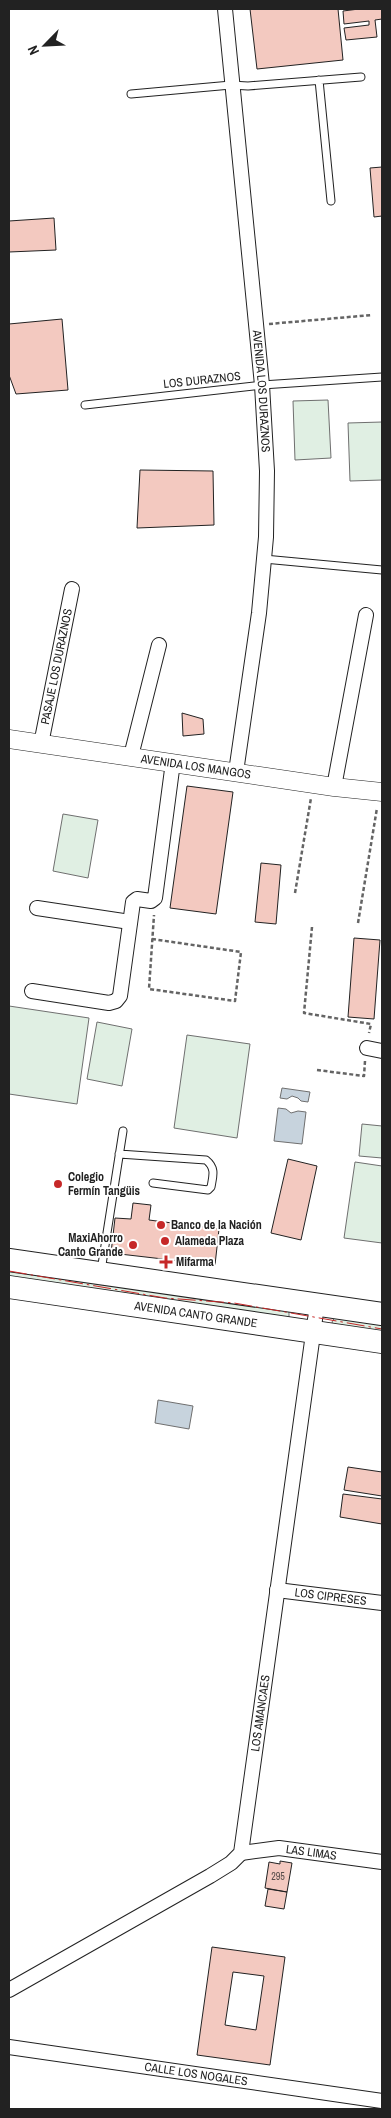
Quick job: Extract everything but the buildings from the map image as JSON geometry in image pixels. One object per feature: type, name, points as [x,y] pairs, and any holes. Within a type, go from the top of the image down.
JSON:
[{"type":"main road","points":[[9,1260],[382,1314]]},
{"type":"main road","name":"AVENIDA CANTO GRANDE","points":[[9,1287],[382,1342]]},
{"type":"street","name":"AVENIDA LOS DURAZNOS","points":[[225,9],[262,385],[266,471],[264,559],[259,613],[236,772]]},
{"type":"street","name":"PASAJE LOS DURAZNOS","points":[[41,744],[72,588]]},
{"type":"street","points":[[334,787],[366,615]]},
{"type":"street","points":[[131,756],[159,645]]},
{"type":"street","name":"AVENIDA LOS MANGOS","points":[[9,739],[334,787],[381,792]]},
{"type":"street","points":[[32,991],[110,1003],[116,1001],[120,996],[134,902],[137,899],[151,901],[155,898],[173,762]]},
{"type":"street","points":[[37,908],[130,922]]},
{"type":"street","points":[[367,1048],[382,1051]]},
{"type":"street","name":"LOS AMANCAES","points":[[241,1853],[314,1332],[316,1305]]},
{"type":"street","name":"LOS CIPRESES","points":[[278,1590],[382,1603]]},
{"type":"street","name":"LAS LIMAS","points":[[241,1853],[279,1848],[382,1862]]},
{"type":"street","points":[[9,1990],[210,1876],[231,1863],[241,1853]]},
{"type":"street","name":"CALLE LOS NOGALES","points":[[9,2047],[382,2100]]},
{"type":"lane","points":[[131,94],[231,85],[248,86],[361,77]]},
{"type":"lane","points":[[319,80],[331,201]]},
{"type":"lane","name":"LOS DURAZNOS","points":[[85,405],[262,385],[382,377]]},
{"type":"lane","points":[[264,559],[382,570]]},
{"type":"lane","points":[[101,1274],[123,1131]]},
{"type":"lane","points":[[119,1154],[206,1160],[211,1164],[213,1170],[211,1187],[208,1190],[153,1183]]},
{"type":"path","points":[[256,325],[372,315]]},
{"type":"path","points":[[295,893],[313,784]]},
{"type":"path","points":[[358,923],[381,792]]},
{"type":"path","points":[[152,939],[241,952],[235,1000],[148,989],[155,898]]},
{"type":"path","points":[[312,928],[304,1013],[371,1024],[364,1076],[317,1070]]},
{"type":"green space","points":[[328,400],[331,458],[295,460],[293,401]]},
{"type":"green space","points":[[382,422],[382,480],[350,481],[348,423]]},
{"type":"green space","points":[[63,814],[98,820],[88,878],[53,871]]},
{"type":"green space","points":[[9,1006],[89,1018],[77,1104],[9,1094]]},
{"type":"green space","points":[[97,1022],[132,1029],[122,1086],[87,1079]]},
{"type":"green space","points":[[187,1035],[250,1044],[237,1138],[174,1128]]},
{"type":"green space","points":[[362,1124],[382,1126],[382,1158],[359,1156]]},
{"type":"green space","points":[[355,1162],[382,1166],[382,1243],[344,1238]]},
{"type":"green space","points":[[9,1268],[289,1311],[289,1318],[9,1282]]},
{"type":"green space","points":[[335,1317],[382,1323],[382,1335],[334,1328],[332,1322]]},
{"type":"shaded area","points":[[282,1088],[310,1092],[308,1102],[301,1101],[292,1096],[287,1099],[280,1098]]},
{"type":"shaded area","points":[[278,1108],[286,1109],[291,1113],[298,1111],[306,1112],[302,1144],[274,1141]]},
{"type":"shaded area","points":[[158,1400],[193,1406],[189,1429],[155,1423]]},
{"type":"power","points":[[9,1271],[165,1298],[234,1303],[382,1329]]},
{"type":"place","name":"Colegio Fermín Tangüis","points":[[58,1184]]},
{"type":"place","name":"Banco de la Nación","points":[[161,1225]]},
{"type":"place","name":"Alameda Plaza","points":[[165,1241]]},
{"type":"place","name":"MaxiAhorro Canto Grande","points":[[133,1245]]},
{"type":"place","name":"Mifarma","points":[[166,1262]]}]
